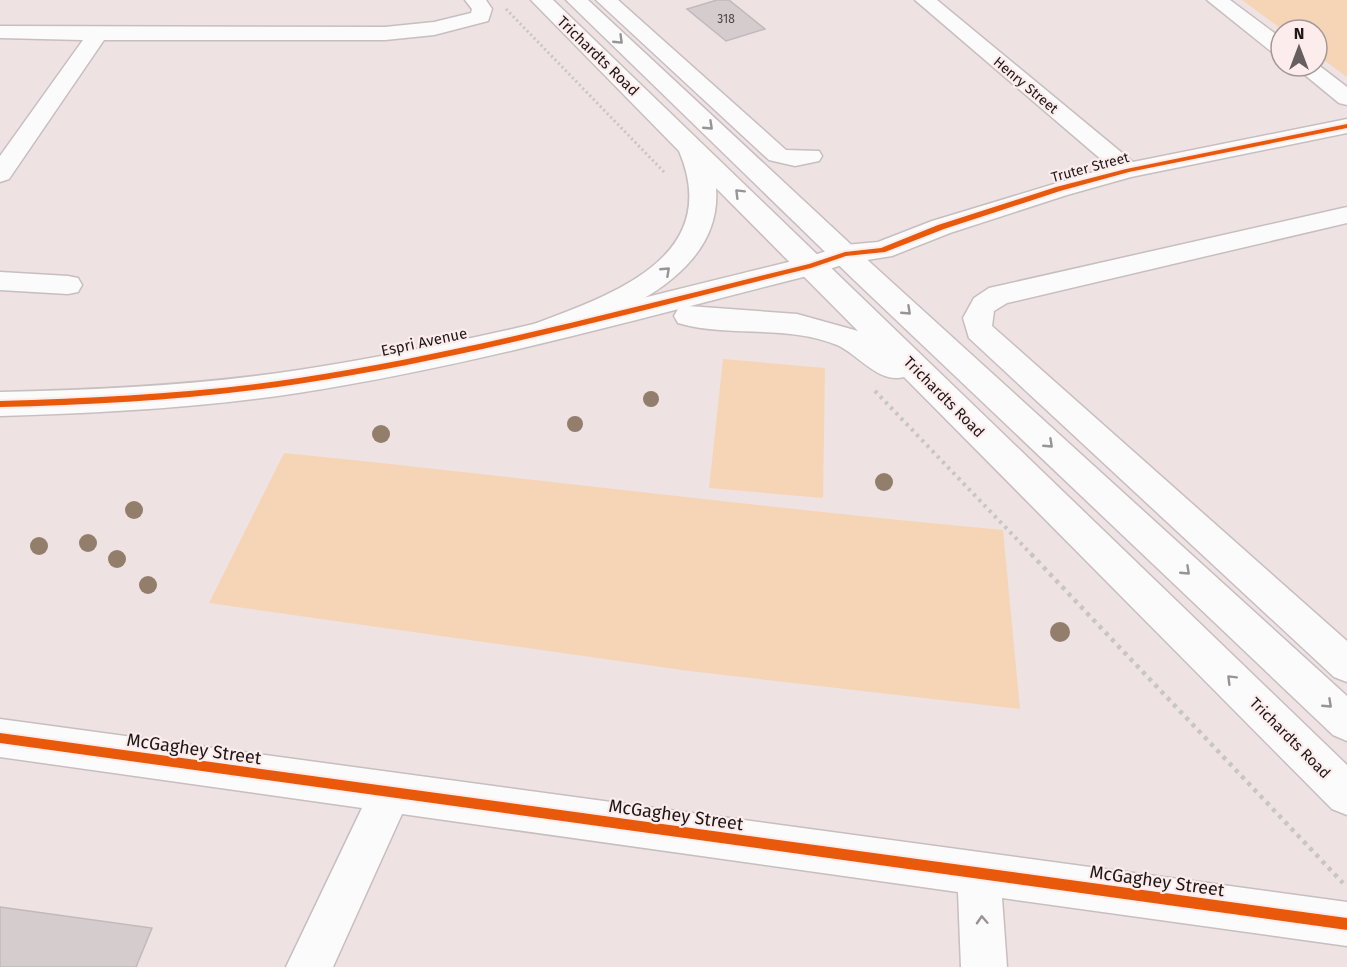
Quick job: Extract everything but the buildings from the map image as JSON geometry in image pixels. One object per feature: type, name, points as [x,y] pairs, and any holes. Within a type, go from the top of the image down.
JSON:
[{"type":"street","name":"Trichardts Road","points":[[541,0],[1347,794]]},
{"type":"street","name":"Trichardts Road","points":[[576,0],[863,259],[1347,722]]},
{"type":"street","points":[[606,0],[778,155],[795,159],[810,156]]},
{"type":"street","name":"Henry Street","points":[[925,0],[1128,170]]},
{"type":"street","points":[[1217,0],[1269,39]]},
{"type":"street","points":[[0,32],[382,33],[440,27],[474,10]]},
{"type":"street","points":[[0,174],[98,34]]},
{"type":"street","points":[[1321,78],[1347,98]]},
{"type":"street","name":"Truter Street","points":[[863,259],[996,208],[1128,170],[1347,126]]},
{"type":"street","points":[[539,333],[621,300],[664,274],[688,245],[703,210],[702,175],[682,137]]},
{"type":"street","points":[[1347,215],[999,295],[984,303],[979,309],[976,323],[979,331],[1347,665]]},
{"type":"street","name":"Espri Avenue","points":[[0,420],[196,407],[332,389],[688,316],[863,259]]},
{"type":"street","name":"Espri Avenue","points":[[0,404],[126,399],[248,387],[337,375],[819,274]]},
{"type":"street","points":[[0,281],[68,285]]},
{"type":"street","points":[[688,316],[774,320],[824,329],[866,348],[919,388],[951,404]]},
{"type":"street","name":"McGaghey Street","points":[[0,738],[390,794],[979,872],[1347,924]]},
{"type":"street","points":[[309,967],[390,794]]},
{"type":"street","points":[[979,872],[984,967]]},
{"type":"path","points":[[503,6],[703,210]]},
{"type":"path","points":[[867,383],[1299,834],[1347,889]]},
{"type":"shaded area","points":[[1242,0],[1347,0],[1347,77],[1329,64],[1329,18],[1269,20]]},
{"type":"shaded area","points":[[723,359],[825,368],[823,498],[709,488]]},
{"type":"shaded area","points":[[284,453],[1003,530],[1020,709],[689,671],[209,603]]},
{"type":"cycle path","points":[[0,404],[127,399],[212,392],[296,382],[457,352],[811,266],[845,254],[882,250],[941,227],[1058,189],[1128,170],[1347,126]]},
{"type":"cycle path","points":[[0,738],[1347,924]]}]
